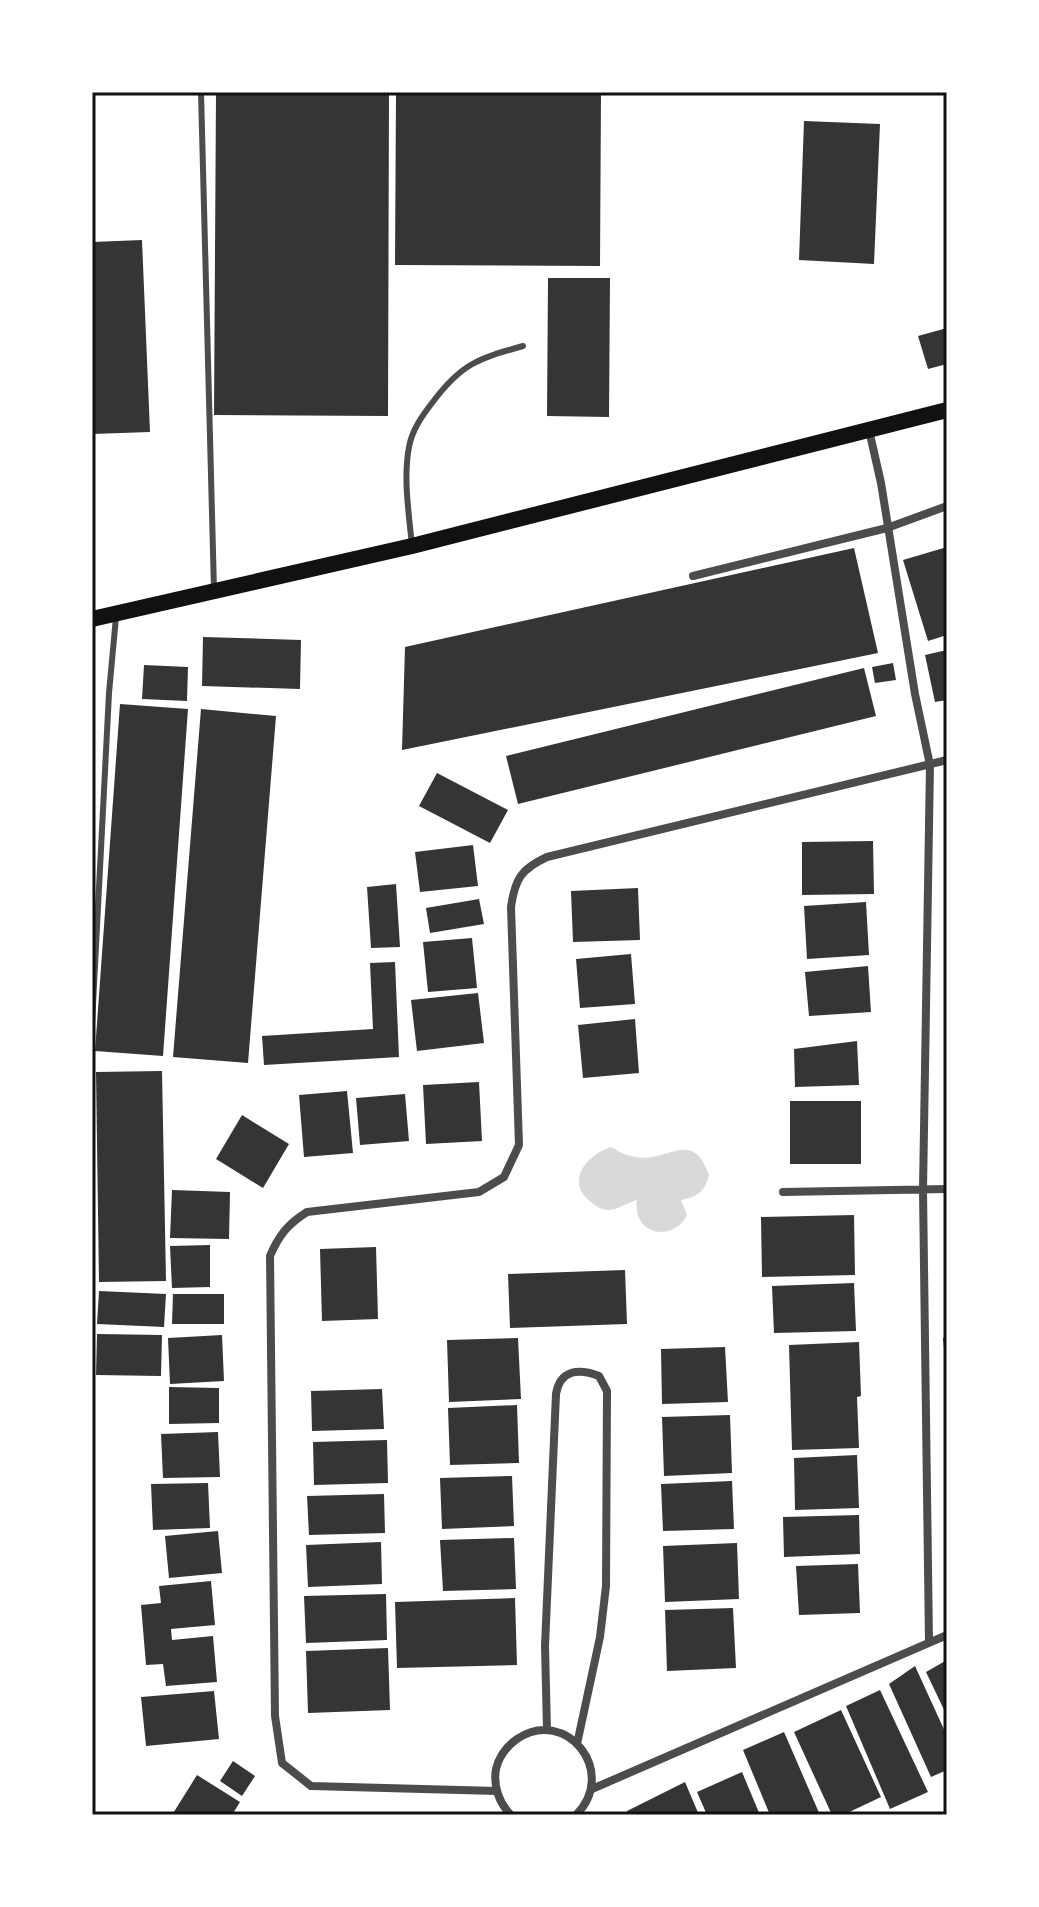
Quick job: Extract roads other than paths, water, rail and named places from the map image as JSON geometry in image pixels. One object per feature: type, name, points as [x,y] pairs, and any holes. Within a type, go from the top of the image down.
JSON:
[{"type":"main road","points":[[92,619],[412,546],[947,410]]},
{"type":"street","points":[[869,430],[930,765],[923,1190],[929,1642]]},
{"type":"street","points":[[693,576],[887,528],[947,506]]},
{"type":"street","points":[[497,1791],[311,1786],[282,1763],[275,1716],[270,1256],[278,1237],[289,1223],[307,1212],[479,1192],[504,1177],[519,1145],[511,907],[514,887],[527,867],[547,857],[947,760]]},
{"type":"street","points":[[783,1192],[947,1189]]},
{"type":"street","points":[[547,1730],[545,1646],[556,1394],[562,1377],[568,1373],[583,1372],[599,1376],[607,1391],[606,1586],[600,1637],[577,1744]]},
{"type":"street","points":[[592,1789],[947,1635]]},
{"type":"street","points":[[511,1815],[497,1791],[497,1765],[503,1753],[522,1736],[547,1730],[577,1744],[591,1766],[592,1789],[587,1802],[576,1815]]},
{"type":"lane","points":[[201,92],[214,590]]},
{"type":"lane","points":[[412,546],[408,491],[409,448],[413,432],[449,380],[462,369],[483,358],[523,346]]},
{"type":"lane","points":[[92,1024],[109,693],[117,613]]}]
